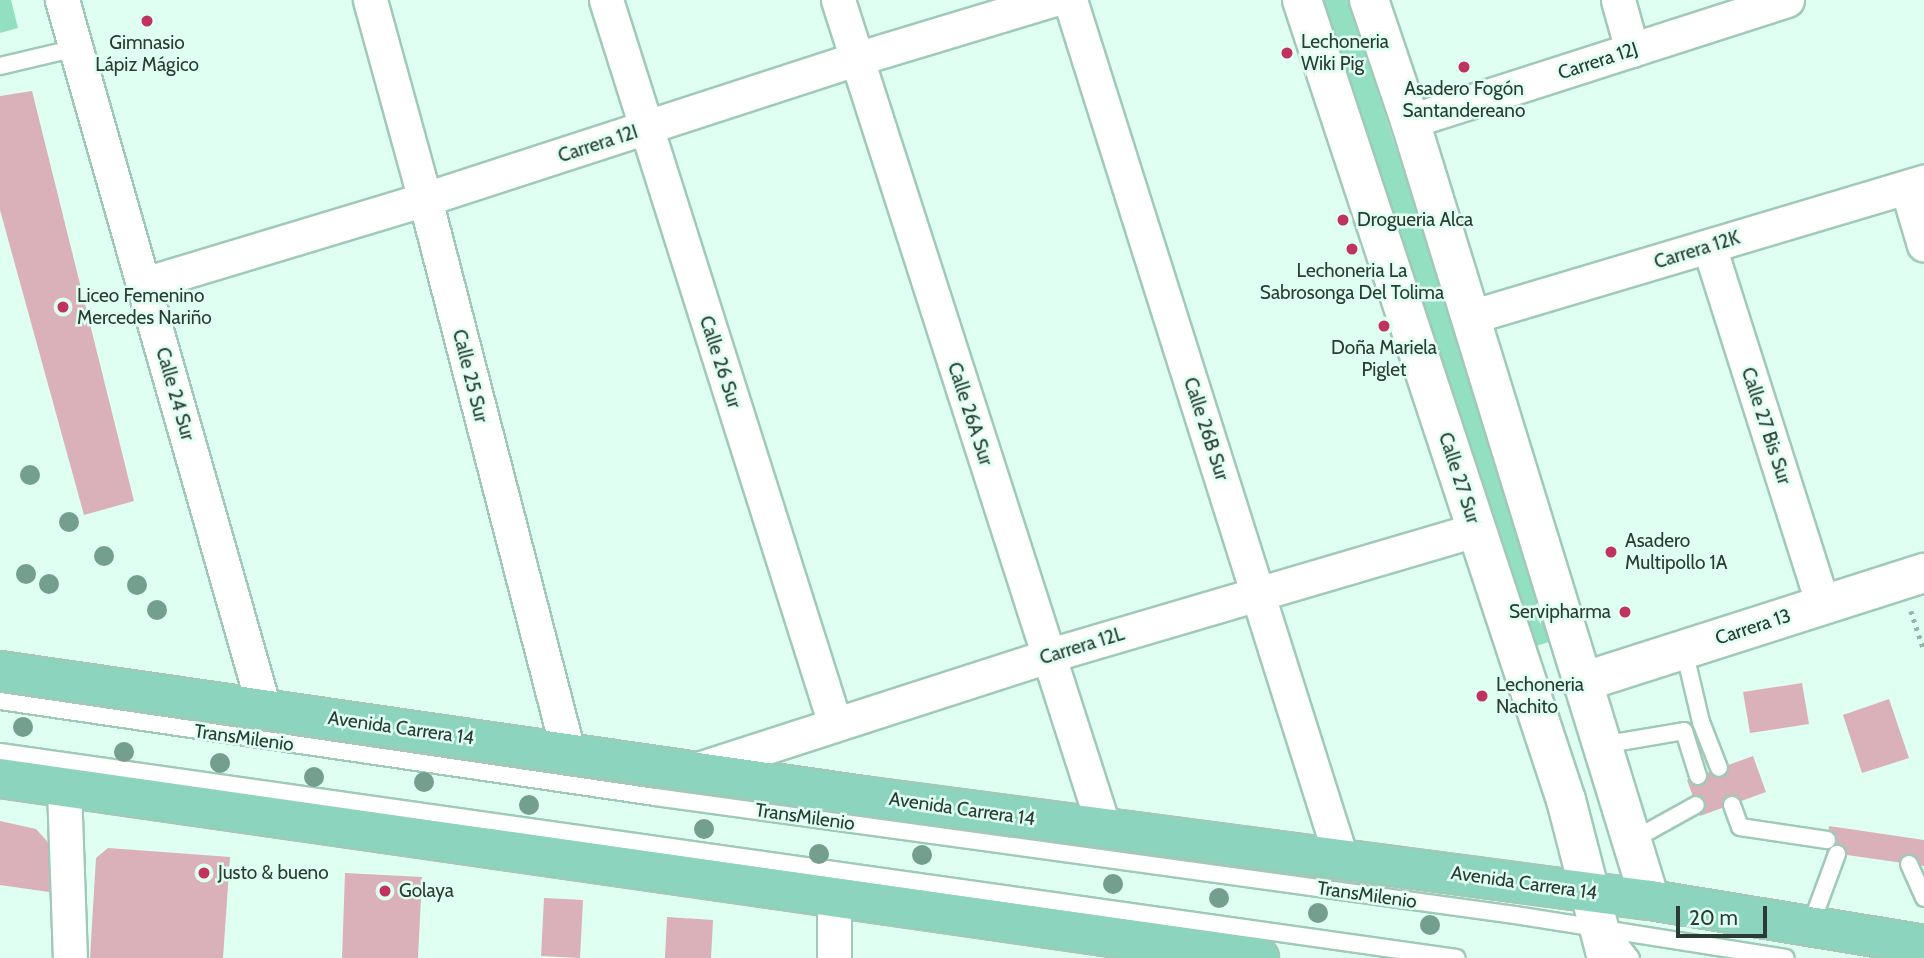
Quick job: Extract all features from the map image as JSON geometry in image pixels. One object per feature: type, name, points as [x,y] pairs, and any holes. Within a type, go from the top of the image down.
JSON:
[{"type":"main road","name":"Calle 27 Sur","points":[[1302,0],[1566,800],[1602,927]]},
{"type":"main road","points":[[1369,0],[1410,121],[1650,901]]},
{"type":"main road","name":"Carrera 13","points":[[1583,682],[1924,573]]},
{"type":"main road","name":"Avenida Carrera 14","points":[[0,671],[692,771],[1341,858],[1602,927],[1650,901],[1924,946]]},
{"type":"main road","points":[[0,778],[834,897],[1173,952],[1259,958]]},
{"type":"street","name":"Calle 24 Sur","points":[[62,0],[264,708]]},
{"type":"street","name":"Calle 25 Sur","points":[[370,0],[425,199],[568,752]]},
{"type":"street","name":"Calle 26 Sur","points":[[606,0],[835,724]]},
{"type":"street","name":"Calle 26A Sur","points":[[838,0],[1104,828]]},
{"type":"street","name":"Carrera 12I","points":[[144,284],[425,199],[856,59],[1051,0]]},
{"type":"street","name":"Calle 26B Sur","points":[[1070,0],[1341,858]]},
{"type":"street","points":[[1618,0],[1632,50]]},
{"type":"street","name":"Carrera 12J","points":[[1410,121],[1787,0]]},
{"type":"street","points":[[1915,185],[1924,245]]},
{"type":"street","name":"Carrera 12K","points":[[1471,317],[1915,185]]},
{"type":"street","name":"Calle 27 Bis Sur","points":[[1709,246],[1823,605]]},
{"type":"street","name":"Carrera 12L","points":[[692,771],[1047,656],[1476,530]]},
{"type":"street","points":[[64,788],[70,958]]},
{"type":"street","points":[[834,897],[834,958]]},
{"type":"lane","points":[[0,66],[76,48]]},
{"type":"lane","points":[[1684,650],[1701,723],[1719,768]]},
{"type":"lane","name":"TransMilenio","points":[[0,701],[654,797],[1602,927],[1786,958]]},
{"type":"lane","points":[[1602,745],[1684,731],[1701,723]]},
{"type":"lane","points":[[1684,731],[1698,776]]},
{"type":"lane","points":[[0,752],[1457,958]]},
{"type":"lane","points":[[1632,841],[1696,805]]},
{"type":"lane","points":[[1732,805],[1741,827],[1832,847],[1810,927]]},
{"type":"lane","points":[[1909,864],[1924,898]]},
{"type":"lane","points":[[1602,927],[1631,958]]},
{"type":"green space","points":[[0,0],[11,0],[18,28],[0,33]]},
{"type":"green space","points":[[1316,0],[1348,0],[1555,640],[1527,649]]},
{"type":"building","points":[[32,91],[134,501],[84,515],[0,210],[0,96]]},
{"type":"building","points":[[1802,683],[1809,724],[1750,733],[1743,692]]},
{"type":"building","points":[[1889,699],[1909,758],[1862,773],[1843,715]]},
{"type":"building","points":[[1753,756],[1766,792],[1700,816],[1687,780]]},
{"type":"building","points":[[0,821],[36,829],[47,841],[52,855],[49,892],[0,885]]},
{"type":"building","points":[[1829,826],[1924,840],[1924,866],[1826,852]]},
{"type":"building","points":[[108,848],[230,857],[223,958],[90,958],[96,858]]},
{"type":"building","points":[[345,873],[422,877],[418,958],[342,958]]},
{"type":"building","points":[[544,898],[583,900],[580,958],[541,956]]},
{"type":"building","points":[[667,917],[713,920],[711,958],[665,958]]},
{"type":"place","name":"Gimnasio Lápiz Mágico","points":[[147,21]]},
{"type":"place","name":"Lechoneria Wiki Pig","points":[[1287,53]]},
{"type":"place","name":"Asadero Fogón Santandereano","points":[[1464,67]]},
{"type":"place","name":"Drogueria Alca","points":[[1343,220]]},
{"type":"place","name":"Lechoneria La Sabrosonga Del Tolima","points":[[1352,249]]},
{"type":"place","name":"Liceo Femenino Mercedes Nariño","points":[[63,307]]},
{"type":"place","name":"Doña Mariela Piglet","points":[[1384,326]]},
{"type":"place","name":"Asadero Multipollo 1A","points":[[1611,552]]},
{"type":"place","name":"Servipharma","points":[[1625,612]]},
{"type":"place","name":"Lechoneria Nachito","points":[[1482,696]]},
{"type":"place","name":"Justo & bueno","points":[[204,873]]},
{"type":"place","name":"Golaya","points":[[385,891]]}]
